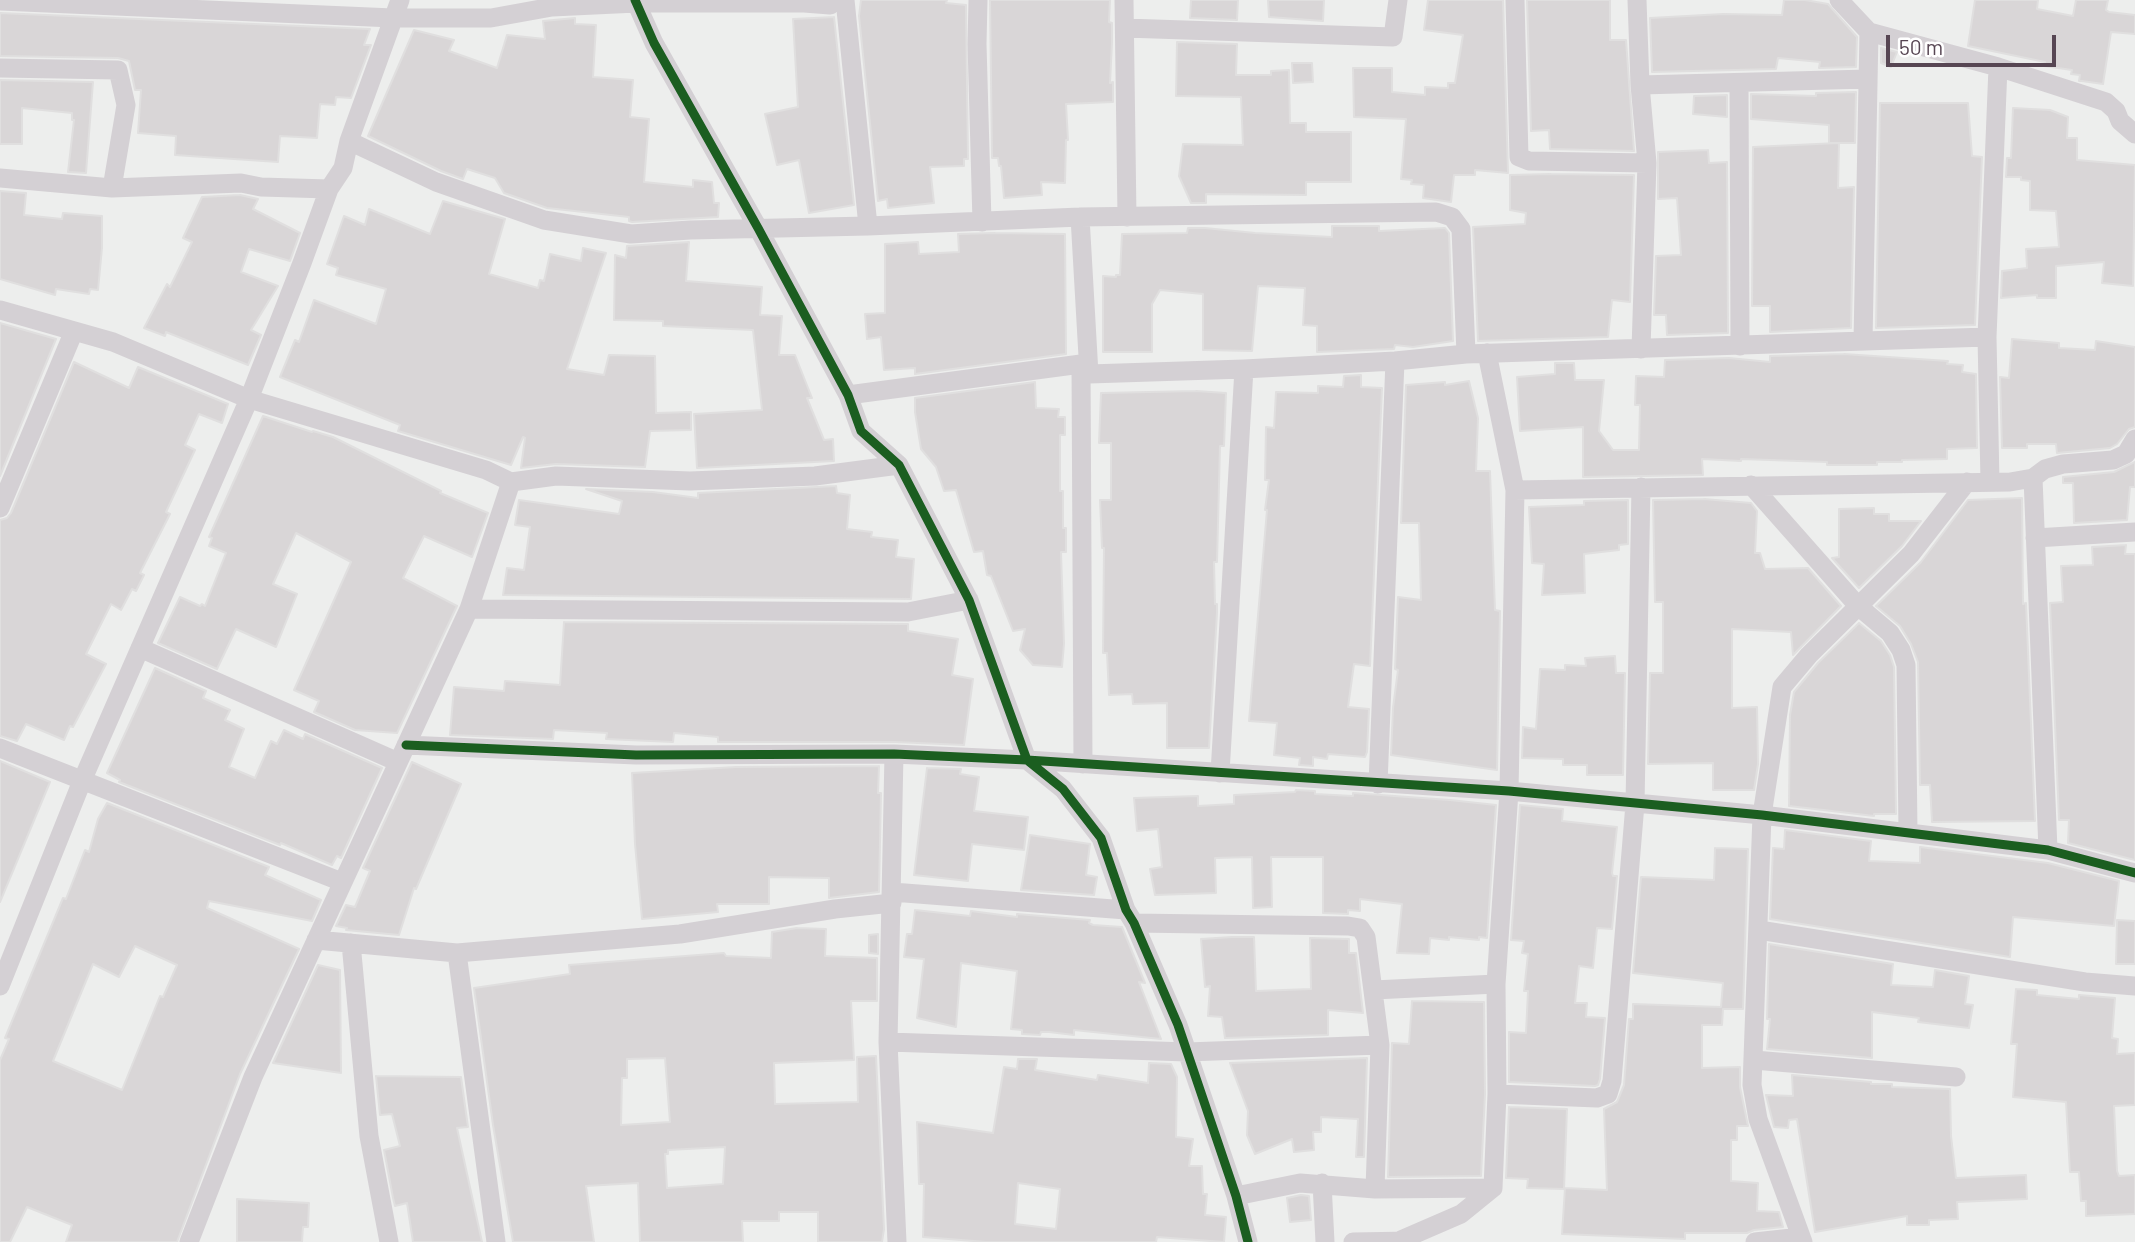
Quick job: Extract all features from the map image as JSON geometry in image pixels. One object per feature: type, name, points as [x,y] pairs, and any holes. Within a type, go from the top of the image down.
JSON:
[{"type":"street","points":[[0,1],[397,9],[491,18],[552,7],[636,2],[830,5],[832,0]]},
{"type":"street","points":[[845,0],[867,226]]},
{"type":"street","points":[[978,0],[982,222]]},
{"type":"street","points":[[1124,0],[1127,217]]},
{"type":"street","points":[[1125,28],[1393,37],[1398,0]]},
{"type":"street","points":[[1516,0],[1519,157],[1529,161],[1647,163]]},
{"type":"street","points":[[1637,0],[1640,85],[1647,163],[1641,349]]},
{"type":"street","points":[[1839,0],[1869,32],[1998,67],[2106,102],[2116,111],[2120,121],[2135,134]]},
{"type":"street","points":[[636,2],[654,43],[848,395],[862,431],[899,465],[969,600],[1027,760],[1063,789],[1101,838],[1130,916],[1178,1025],[1236,1196],[1248,1242]]},
{"type":"street","points":[[0,986],[82,781],[250,399],[329,189],[343,168],[349,141],[397,9]]},
{"type":"street","points":[[1863,341],[1869,32]]},
{"type":"street","points":[[1990,482],[1987,337],[1998,67]]},
{"type":"street","points":[[0,68],[118,70],[126,105],[111,188]]},
{"type":"street","points":[[1640,85],[1868,79]]},
{"type":"street","points":[[1739,83],[1740,346]]},
{"type":"street","points":[[349,141],[436,182],[544,220],[631,234],[1080,217],[1436,212],[1452,217],[1461,229],[1466,354]]},
{"type":"street","points":[[0,178],[111,188],[241,183],[261,187],[329,189]]},
{"type":"street","points":[[1080,217],[1085,369],[1083,764]]},
{"type":"street","points":[[0,310],[113,342],[250,399],[486,470],[511,482],[556,476],[690,481],[801,476],[899,465]]},
{"type":"street","points":[[0,508],[74,331]]},
{"type":"street","points":[[848,395],[1085,369],[1244,369],[1487,353],[1987,337]]},
{"type":"street","points":[[1401,1240],[1461,1214],[1493,1188],[1497,1094],[1496,984],[1509,791],[1515,490],[1487,353]]},
{"type":"street","points":[[1378,784],[1395,361]]},
{"type":"street","points":[[1220,774],[1244,369]]},
{"type":"street","points":[[1515,490],[1990,482],[2033,478],[2045,469],[2063,464],[2113,460],[2126,454],[2135,439]]},
{"type":"street","points":[[2033,478],[2048,850]]},
{"type":"street","points":[[189,1242],[253,1077],[469,609],[511,482]]},
{"type":"street","points":[[1755,1242],[1802,1240],[1758,1119],[1752,1085],[1762,815],[1782,687],[1809,655],[1911,554],[1967,482]]},
{"type":"street","points":[[1751,485],[1858,606],[1890,633],[1901,650],[1906,665],[1909,833]]},
{"type":"street","points":[[1497,1094],[1597,1098],[1608,1094],[1612,1081],[1635,804],[1641,487]]},
{"type":"street","points":[[2035,538],[2135,532]]},
{"type":"street","points":[[469,609],[908,612],[969,600]]},
{"type":"street","points":[[140,648],[402,754],[894,754],[1509,791],[1762,815],[2048,850],[2135,873]]},
{"type":"street","points":[[0,748],[342,882]]},
{"type":"street","points":[[894,754],[888,1042],[897,1242]]},
{"type":"street","points":[[316,940],[457,953],[680,934],[892,897],[1130,916],[1348,926],[1360,929],[1366,937],[1380,1045],[1375,1189]]},
{"type":"street","points":[[1759,930],[2085,982],[2135,986]]},
{"type":"street","points":[[351,943],[369,1136],[389,1242]]},
{"type":"street","points":[[457,953],[496,1242]]},
{"type":"street","points":[[1374,990],[1496,984]]},
{"type":"street","points":[[888,1042],[1187,1052],[1380,1045]]},
{"type":"street","points":[[1754,1060],[1956,1077]]},
{"type":"street","points":[[1236,1196],[1300,1183],[1375,1189],[1493,1188]]},
{"type":"street","points":[[1322,1183],[1325,1242]]},
{"type":"street","points":[[1353,1242],[1429,1242]]},
{"type":"building","points":[[861,0],[947,0],[946,3],[966,5],[968,159],[964,159],[964,166],[930,167],[934,203],[888,208],[887,199],[878,201],[859,16]]},
{"type":"building","points":[[990,0],[1110,0],[1110,83],[1113,82],[1113,102],[1066,104],[1068,140],[1065,183],[1041,182],[1042,195],[1004,198],[1001,166],[998,158],[992,158]]},
{"type":"building","points":[[1191,0],[1238,0],[1237,20],[1190,18]]},
{"type":"building","points":[[1268,0],[1324,0],[1323,21],[1269,17]]},
{"type":"building","points":[[1428,0],[1503,0],[1508,173],[1475,170],[1475,175],[1454,175],[1451,202],[1423,198],[1424,185],[1411,184],[1412,180],[1401,179],[1406,119],[1354,117],[1353,68],[1392,68],[1392,92],[1425,95],[1425,87],[1448,88],[1448,83],[1455,83],[1463,35],[1424,30]]},
{"type":"building","points":[[1527,0],[1610,0],[1610,40],[1626,40],[1634,151],[1550,149],[1549,130],[1531,131]]},
{"type":"building","points":[[1784,0],[1828,4],[1857,37],[1856,67],[1819,68],[1820,62],[1778,58],[1776,69],[1652,72],[1650,18],[1723,14],[1782,15]]},
{"type":"building","points":[[1975,0],[2038,0],[2037,9],[2073,16],[2076,0],[2108,0],[2106,10],[2109,12],[2135,15],[2135,34],[2111,32],[2103,84],[2079,81],[2080,75],[2071,74],[2072,70],[2044,66],[2045,62],[1968,46]]},
{"type":"building","points":[[0,13],[370,29],[364,45],[371,45],[351,98],[336,97],[335,105],[320,104],[317,138],[280,136],[278,162],[175,155],[176,136],[138,133],[141,90],[135,90],[129,61],[118,58],[0,56]]},
{"type":"building","points":[[834,17],[854,205],[809,213],[799,160],[777,165],[765,114],[798,107],[793,19]]},
{"type":"building","points":[[575,18],[575,24],[596,25],[593,77],[633,80],[630,117],[649,119],[644,182],[693,187],[693,180],[712,182],[714,203],[719,203],[718,217],[632,222],[629,217],[547,208],[504,193],[495,178],[467,169],[463,179],[368,136],[414,30],[454,40],[449,51],[497,68],[507,35],[545,39],[543,21]]},
{"type":"building","points":[[1177,42],[1237,44],[1236,75],[1271,75],[1271,71],[1289,70],[1290,123],[1306,123],[1306,132],[1351,132],[1351,182],[1306,182],[1306,195],[1206,194],[1206,203],[1191,203],[1179,176],[1183,144],[1243,145],[1241,97],[1176,96]]},
{"type":"building","points":[[1881,48],[1897,52],[1891,67],[1881,63]]},
{"type":"building","points":[[1292,63],[1312,63],[1313,82],[1293,83]]},
{"type":"building","points":[[0,80],[93,82],[86,173],[68,172],[74,120],[72,113],[22,108],[22,144],[0,144]]},
{"type":"building","points":[[1856,92],[1855,143],[1839,143],[1838,188],[1854,187],[1851,328],[1770,332],[1770,306],[1752,306],[1753,147],[1838,143],[1829,143],[1829,125],[1751,119],[1751,94],[1816,96],[1816,93]]},
{"type":"building","points":[[1727,95],[1727,117],[1693,114],[1694,96]]},
{"type":"building","points":[[1880,103],[1968,103],[1972,156],[1982,157],[1975,325],[1876,328]]},
{"type":"building","points":[[2013,108],[2050,110],[2068,117],[2067,138],[2077,138],[2077,160],[2135,165],[2133,286],[2102,283],[2104,262],[2056,266],[2056,298],[2037,298],[2037,295],[2001,298],[2002,271],[2027,268],[2026,249],[2059,247],[2056,211],[2030,210],[2030,181],[2021,180],[2021,177],[2006,177],[2007,158],[2011,158]]},
{"type":"building","points":[[1708,150],[1709,163],[1727,162],[1728,333],[1667,335],[1666,315],[1654,315],[1656,256],[1681,255],[1677,198],[1658,199],[1658,152]]},
{"type":"building","points":[[1510,175],[1634,175],[1630,302],[1612,300],[1608,337],[1478,341],[1473,227],[1525,224],[1526,213],[1510,210]]},
{"type":"building","points":[[0,191],[26,193],[24,215],[62,219],[63,213],[102,216],[98,290],[90,289],[89,294],[56,289],[55,295],[0,279]]},
{"type":"building","points":[[240,195],[258,199],[253,209],[300,233],[290,261],[249,249],[241,272],[278,286],[251,330],[261,335],[248,365],[166,332],[165,336],[144,328],[167,284],[170,287],[192,242],[183,238],[202,197]]},
{"type":"building","points":[[443,201],[505,219],[489,274],[538,288],[540,280],[544,281],[550,254],[581,261],[583,248],[606,253],[567,369],[604,375],[609,355],[655,356],[656,413],[691,412],[691,430],[650,431],[645,467],[556,464],[521,468],[523,437],[511,465],[398,431],[400,425],[280,377],[295,340],[299,342],[314,300],[376,324],[386,289],[336,275],[338,268],[327,264],[344,216],[365,225],[369,209],[430,234]]},
{"type":"building","points":[[1332,226],[1379,226],[1379,231],[1445,228],[1449,233],[1453,341],[1413,347],[1395,345],[1394,349],[1317,352],[1317,326],[1303,325],[1305,288],[1258,286],[1252,351],[1203,350],[1203,294],[1160,290],[1152,304],[1152,352],[1103,352],[1103,276],[1120,275],[1122,234],[1187,233],[1188,228],[1205,228],[1332,237]]},
{"type":"building","points":[[958,234],[1065,234],[1066,354],[915,374],[915,368],[884,370],[881,337],[867,339],[865,314],[885,313],[885,244],[918,242],[919,254],[959,252]]},
{"type":"building","points":[[689,242],[686,281],[762,287],[760,315],[782,316],[779,355],[795,355],[812,398],[807,398],[824,440],[833,439],[834,461],[697,468],[694,414],[762,410],[753,330],[663,326],[663,321],[614,320],[615,255],[626,258],[627,246]]},
{"type":"building","points":[[0,323],[56,339],[0,476]]},
{"type":"building","points":[[2012,339],[2059,343],[2059,348],[2095,350],[2096,341],[2135,347],[2135,427],[2129,429],[2117,444],[2110,448],[2057,453],[2056,444],[2027,444],[2027,448],[2002,448],[2000,377],[2009,378]]},
{"type":"building","points":[[1844,354],[1948,361],[1947,364],[1963,365],[1962,372],[1976,374],[1977,448],[1947,449],[1947,459],[1877,462],[1877,465],[1702,459],[1703,475],[1583,477],[1583,427],[1520,431],[1517,377],[1555,374],[1555,363],[1574,363],[1575,380],[1604,380],[1599,431],[1613,450],[1639,450],[1640,405],[1635,405],[1636,376],[1664,377],[1665,360],[1729,358],[1770,362],[1770,356]]},
{"type":"building","points":[[74,362],[129,388],[138,367],[228,404],[222,423],[199,414],[185,445],[195,450],[166,512],[170,514],[140,573],[144,575],[136,591],[132,589],[121,610],[111,604],[86,654],[106,664],[73,727],[70,726],[64,740],[26,724],[17,741],[0,736],[0,520],[11,513]]},
{"type":"building","points":[[1361,375],[1361,387],[1382,388],[1370,666],[1354,664],[1348,707],[1369,709],[1367,752],[1365,757],[1328,754],[1327,759],[1313,757],[1313,766],[1299,765],[1300,758],[1274,755],[1277,723],[1249,721],[1269,480],[1265,480],[1266,427],[1274,428],[1276,392],[1318,393],[1318,386],[1343,387],[1344,376]]},
{"type":"building","points":[[1469,381],[1478,418],[1476,471],[1490,471],[1495,610],[1500,611],[1497,770],[1391,755],[1398,670],[1395,669],[1398,597],[1421,600],[1419,523],[1401,523],[1406,385],[1445,382],[1445,385]]},
{"type":"building","points":[[1035,382],[1036,408],[1059,409],[1058,417],[1065,417],[1065,435],[1060,435],[1060,491],[1063,491],[1063,528],[1066,528],[1066,552],[1061,552],[1064,644],[1062,667],[1033,665],[1020,650],[1025,629],[1013,631],[991,576],[987,575],[983,551],[974,552],[956,490],[944,491],[936,467],[921,449],[915,412],[915,398]]},
{"type":"building","points":[[1101,393],[1226,393],[1224,446],[1220,446],[1217,562],[1214,562],[1217,613],[1209,748],[1167,748],[1167,703],[1133,704],[1132,694],[1109,695],[1107,653],[1103,653],[1104,548],[1100,500],[1111,500],[1111,443],[1099,443]]},
{"type":"building","points":[[263,416],[333,437],[441,491],[440,493],[488,513],[472,557],[424,536],[403,578],[457,606],[397,733],[355,730],[314,712],[319,701],[294,690],[351,562],[296,533],[273,584],[297,594],[276,647],[236,629],[217,669],[158,643],[180,597],[205,606],[226,553],[209,546],[212,538],[209,537]]},
{"type":"building","points":[[2135,462],[2135,487],[2130,487],[2127,520],[2074,523],[2073,483],[2063,483],[2063,477],[2114,472]]},
{"type":"building","points":[[836,486],[837,493],[850,495],[847,529],[872,532],[871,537],[898,540],[896,557],[914,559],[911,599],[503,595],[507,568],[524,570],[530,527],[515,525],[519,500],[619,514],[622,501],[586,489],[653,492],[698,498],[698,493]]},
{"type":"building","points":[[2022,498],[2023,604],[2026,603],[2035,821],[1932,822],[1930,785],[1920,785],[1918,662],[1900,626],[1876,606],[1921,562],[1968,500]]},
{"type":"building","points":[[1704,499],[1751,503],[1757,511],[1755,553],[1760,553],[1765,569],[1808,568],[1841,606],[1793,655],[1791,632],[1732,629],[1732,708],[1757,707],[1758,764],[1754,790],[1713,790],[1713,763],[1648,764],[1650,673],[1663,673],[1663,602],[1655,602],[1653,500]]},
{"type":"building","points":[[1628,500],[1628,544],[1619,545],[1619,550],[1584,554],[1585,593],[1542,595],[1544,564],[1532,563],[1529,507],[1584,505],[1584,501]]},
{"type":"building","points":[[1874,508],[1874,514],[1889,514],[1889,521],[1921,521],[1902,546],[1859,588],[1832,558],[1839,557],[1839,509]]},
{"type":"building","points":[[2126,545],[2125,554],[2135,554],[2135,860],[2068,843],[2069,820],[2059,820],[2050,603],[2063,602],[2061,566],[2093,565],[2092,547]]},
{"type":"building","points":[[564,622],[908,624],[908,631],[958,639],[952,675],[973,679],[964,745],[895,742],[718,742],[718,737],[674,733],[673,742],[606,739],[607,733],[554,730],[553,739],[450,735],[454,687],[504,691],[505,681],[560,685]]},
{"type":"building","points":[[1859,623],[1881,641],[1894,667],[1896,814],[1874,816],[1789,806],[1790,715],[1794,692],[1818,663]]},
{"type":"building","points":[[1615,656],[1616,673],[1625,673],[1623,775],[1587,775],[1587,765],[1563,765],[1563,759],[1522,758],[1523,727],[1536,729],[1540,669],[1565,670],[1565,665],[1586,666],[1585,658]]},
{"type":"building","points":[[155,668],[206,691],[203,698],[230,710],[225,720],[244,729],[229,767],[255,778],[271,741],[277,744],[284,730],[303,739],[305,734],[382,768],[341,858],[337,856],[332,865],[119,782],[120,780],[107,773]]},
{"type":"building","points":[[0,761],[50,782],[0,902]]},
{"type":"building","points":[[412,762],[461,784],[416,889],[414,888],[399,935],[346,930],[347,928],[336,926],[346,905],[355,907],[370,871],[363,868]]},
{"type":"building","points":[[879,766],[879,892],[829,898],[829,878],[769,877],[769,904],[717,904],[718,912],[642,919],[632,773],[736,767]]},
{"type":"building","points":[[927,768],[961,769],[960,774],[979,777],[974,811],[1028,817],[1024,850],[972,844],[968,881],[914,875]]},
{"type":"building","points":[[1315,791],[1315,794],[1353,796],[1353,793],[1496,805],[1487,938],[1430,938],[1429,954],[1397,953],[1402,904],[1360,899],[1360,911],[1348,910],[1348,914],[1323,913],[1323,857],[1271,857],[1272,907],[1253,908],[1252,857],[1215,858],[1216,893],[1155,895],[1150,869],[1162,867],[1158,829],[1137,831],[1134,798],[1198,796],[1198,806],[1234,804],[1234,795]]},
{"type":"building","points":[[107,803],[269,867],[265,875],[321,900],[312,921],[209,901],[207,908],[299,949],[240,1074],[177,1242],[66,1242],[72,1225],[27,1207],[10,1242],[0,1242],[0,1060],[9,1039],[5,1038],[63,898],[66,899],[85,850],[89,852],[98,819]],"holes":[[[135,946],[177,965],[163,997],[160,996],[122,1090],[53,1061],[93,964],[119,977]]]},
{"type":"building","points":[[1520,805],[1563,809],[1562,821],[1617,827],[1612,873],[1617,876],[1612,929],[1597,928],[1593,968],[1579,966],[1575,1003],[1587,1003],[1586,1017],[1605,1018],[1600,1079],[1595,1086],[1509,1082],[1509,1032],[1526,1033],[1528,991],[1524,991],[1528,954],[1522,953],[1524,941],[1511,940]]},
{"type":"building","points":[[1785,830],[1871,841],[1869,861],[1920,863],[1920,847],[2048,863],[2119,881],[2114,926],[2013,917],[2010,957],[1770,919],[1773,848],[1784,849]]},
{"type":"building","points":[[1030,835],[1090,844],[1086,875],[1097,877],[1094,895],[1021,890]]},
{"type":"building","points":[[1715,848],[1748,849],[1743,1009],[1723,1009],[1722,1025],[1702,1025],[1702,1068],[1740,1067],[1740,1087],[1748,1126],[1737,1126],[1737,1140],[1731,1140],[1731,1181],[1758,1183],[1757,1211],[1779,1212],[1783,1227],[1747,1233],[1685,1233],[1685,1239],[1562,1234],[1565,1188],[1607,1190],[1604,1109],[1617,1102],[1624,1085],[1629,1019],[1633,1019],[1633,1004],[1721,1007],[1723,983],[1633,973],[1641,877],[1714,880]]},
{"type":"building","points":[[915,910],[970,916],[971,911],[1017,917],[1017,914],[1090,920],[1089,923],[1093,925],[1122,927],[1145,983],[1139,982],[1161,1039],[1074,1030],[1074,1035],[1049,1032],[1041,1032],[1040,1035],[1022,1034],[1022,1030],[1011,1029],[1017,971],[961,963],[956,1027],[917,1018],[924,959],[904,957],[907,934],[912,934]]},
{"type":"building","points":[[2117,920],[2135,921],[2135,964],[2116,964]]},
{"type":"building","points":[[797,928],[826,929],[825,956],[877,958],[877,1001],[851,1001],[854,1060],[774,1063],[775,1104],[858,1102],[857,1057],[876,1056],[884,1229],[882,1242],[818,1242],[818,1212],[779,1212],[779,1221],[742,1221],[743,1242],[640,1242],[638,1183],[586,1186],[594,1242],[513,1242],[474,988],[570,974],[569,965],[724,953],[726,956],[771,958],[772,932]],"holes":[[[665,1058],[670,1122],[621,1125],[622,1078],[627,1078],[627,1059]],[[725,1147],[723,1184],[667,1188],[665,1154],[668,1154],[668,1150]]]},
{"type":"building","points":[[878,934],[878,954],[869,953],[869,935]]},
{"type":"building","points":[[1254,937],[1256,991],[1311,989],[1310,938],[1349,939],[1349,953],[1356,953],[1363,1013],[1328,1010],[1328,1035],[1225,1038],[1222,1017],[1208,1016],[1210,986],[1205,987],[1201,939]]},
{"type":"building","points":[[1769,944],[1893,964],[1891,985],[1933,987],[1935,970],[1969,976],[1965,1004],[1973,1005],[1969,1028],[1918,1022],[1919,1018],[1872,1012],[1872,1058],[1767,1049],[1770,1019],[1767,1019]]},
{"type":"building","points":[[318,965],[340,970],[341,1073],[273,1063]]},
{"type":"building","points":[[2016,989],[2037,990],[2037,995],[2079,999],[2079,995],[2115,998],[2112,1038],[2118,1039],[2117,1054],[2135,1053],[2135,1105],[2114,1106],[2117,1171],[2119,1176],[2135,1175],[2135,1214],[2086,1216],[2086,1201],[2081,1201],[2079,1172],[2070,1172],[2066,1102],[2013,1097],[2017,1044],[2011,1044]]},
{"type":"building","points":[[1412,1001],[1484,1002],[1485,1094],[1481,1176],[1388,1177],[1392,1043],[1409,1044]]},
{"type":"building","points":[[1367,1058],[1364,1157],[1356,1157],[1358,1119],[1321,1117],[1321,1132],[1313,1132],[1314,1150],[1294,1152],[1292,1139],[1255,1154],[1247,1135],[1248,1111],[1230,1063]]},
{"type":"building","points":[[1018,1059],[1037,1059],[1035,1070],[1097,1080],[1098,1075],[1148,1083],[1149,1063],[1171,1064],[1177,1077],[1176,1137],[1193,1139],[1189,1166],[1202,1166],[1203,1194],[1207,1194],[1205,1215],[1226,1217],[1224,1242],[1157,1237],[1156,1242],[986,1242],[923,1237],[924,1184],[919,1184],[917,1122],[993,1133],[1004,1067],[1017,1069]],"holes":[[[1018,1183],[1060,1189],[1056,1229],[1015,1224]]]},
{"type":"building","points":[[1792,1075],[1892,1084],[1892,1087],[1950,1089],[1951,1136],[1956,1178],[2026,1175],[2027,1199],[1957,1202],[1958,1219],[1929,1220],[1929,1225],[1907,1225],[1907,1216],[1815,1232],[1797,1119],[1789,1120],[1788,1128],[1774,1127],[1766,1095],[1793,1096]]},
{"type":"building","points":[[376,1076],[461,1077],[468,1127],[457,1128],[482,1242],[413,1242],[407,1203],[395,1206],[393,1198],[384,1150],[400,1146],[392,1114],[380,1115]]},
{"type":"building","points":[[1509,1107],[1567,1109],[1564,1189],[1527,1188],[1528,1179],[1506,1178]]},
{"type":"building","points":[[1309,1196],[1311,1220],[1290,1222],[1287,1198]]},
{"type":"building","points":[[237,1199],[309,1203],[308,1227],[303,1227],[302,1242],[237,1242]]},
{"type":"cycle path","points":[[635,0],[654,43],[848,395],[861,431],[899,465],[969,600],[1027,760],[1063,789],[1101,838],[1126,910],[1178,1025],[1236,1196],[1248,1242]]},
{"type":"cycle path","points":[[406,745],[636,755],[894,754],[1509,791],[1762,815],[2048,850],[2135,873]]}]
